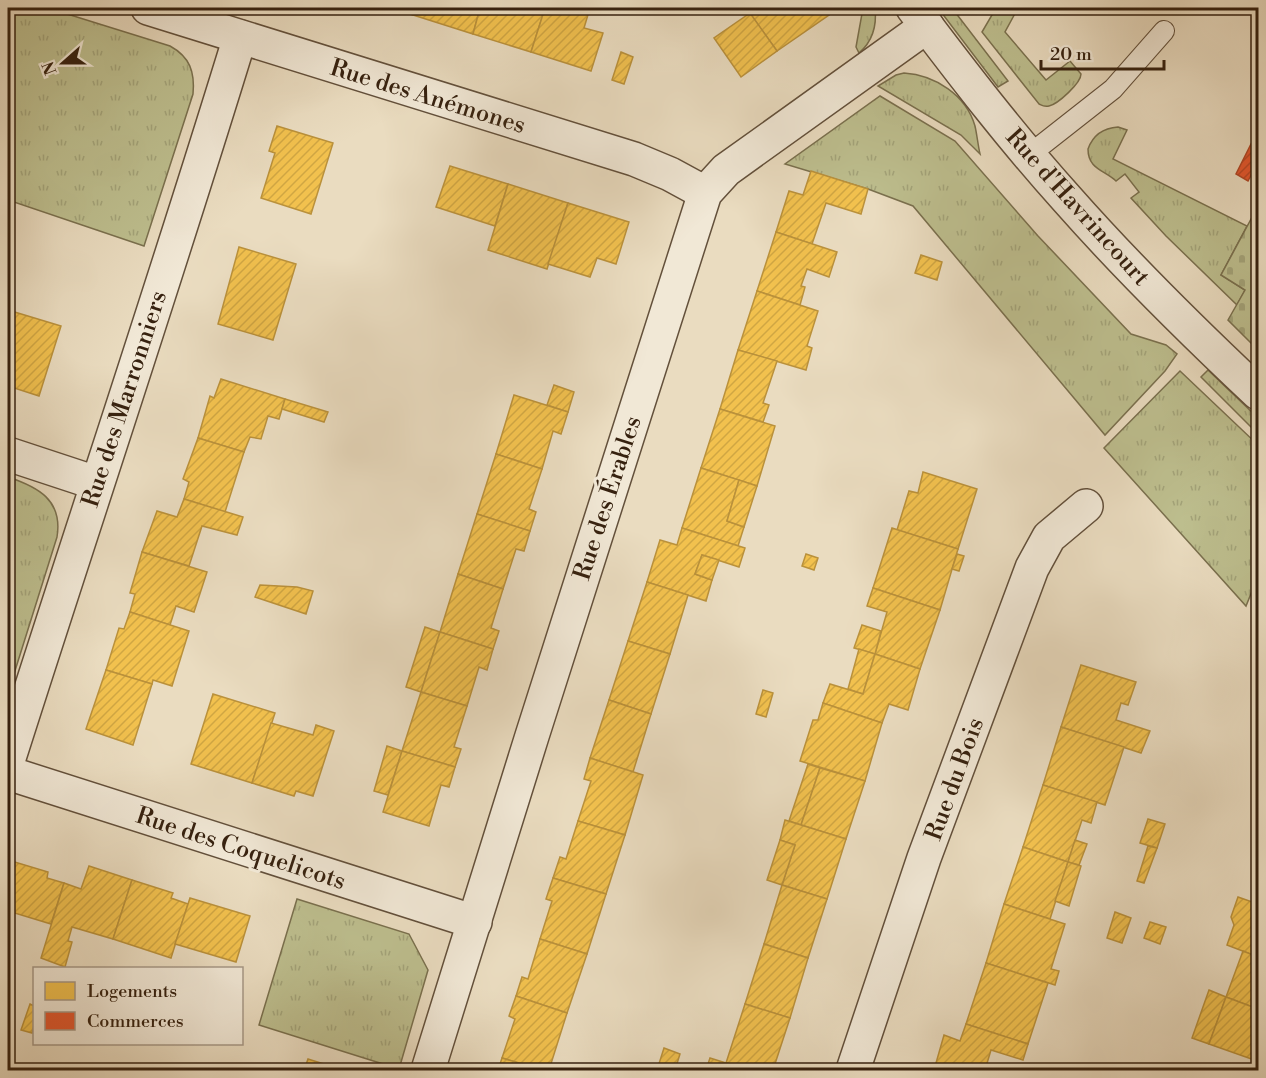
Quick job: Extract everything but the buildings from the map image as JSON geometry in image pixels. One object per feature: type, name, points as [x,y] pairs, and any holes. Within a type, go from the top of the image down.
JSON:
[{"type":"street","name":"Rue des Anémones","points":[[148,8],[634,159],[670,174],[705,193]]},
{"type":"street","name":"Rue d'Havrincourt","points":[[920,17],[1029,155],[1101,236],[1159,297],[1258,393]]},
{"type":"street","name":"Rue des Érables","points":[[428,1071],[705,193],[726,170],[920,17]]},
{"type":"street","name":"Rue des Marronniers","points":[[8,761],[96,483],[184,218],[240,37]]},
{"type":"street","points":[[8,454],[96,483]]},
{"type":"street","name":"Rue du Bois","points":[[853,1071],[924,858],[1032,568],[1049,537],[1086,506]]},
{"type":"street","name":"Rue des Coquelicots","points":[[8,773],[475,922]]},
{"type":"lane","points":[[1029,155],[1113,88],[1164,31]]},
{"type":"green space","points":[[8,8],[48,8],[170,46],[187,60],[192,72],[193,94],[144,246],[8,200]]},
{"type":"green space","points":[[863,8],[875,8],[875,21],[871,38],[859,53],[856,47]]},
{"type":"green space","points":[[938,8],[952,8],[1008,81],[998,87]]},
{"type":"green space","points":[[996,8],[1018,8],[1005,32],[1046,80],[1070,61],[1081,74],[1073,88],[1058,101],[1047,106],[1039,104],[982,32]]},
{"type":"green space","points":[[904,73],[938,82],[957,96],[971,115],[980,154],[961,135],[878,86]]},
{"type":"green space","points":[[880,96],[955,141],[1038,236],[1131,334],[1166,345],[1177,354],[1165,371],[1105,435],[913,206],[868,189],[785,164]]},
{"type":"green space","points":[[1118,127],[1127,130],[1113,159],[1247,226],[1221,275],[1245,290],[1237,305],[1166,236],[1131,198],[1139,192],[1125,174],[1116,181],[1091,161],[1088,149],[1096,136],[1103,131]]},
{"type":"green space","points":[[1258,206],[1258,350],[1228,320],[1245,290],[1221,275]]},
{"type":"green space","points":[[1208,370],[1258,418],[1258,434],[1201,377]]},
{"type":"green space","points":[[1180,371],[1258,445],[1258,576],[1246,606],[1104,448]]},
{"type":"green space","points":[[8,477],[29,485],[46,497],[56,513],[58,524],[57,537],[8,693]]},
{"type":"green space","points":[[297,899],[409,934],[428,970],[399,1069],[259,1025]]}]
